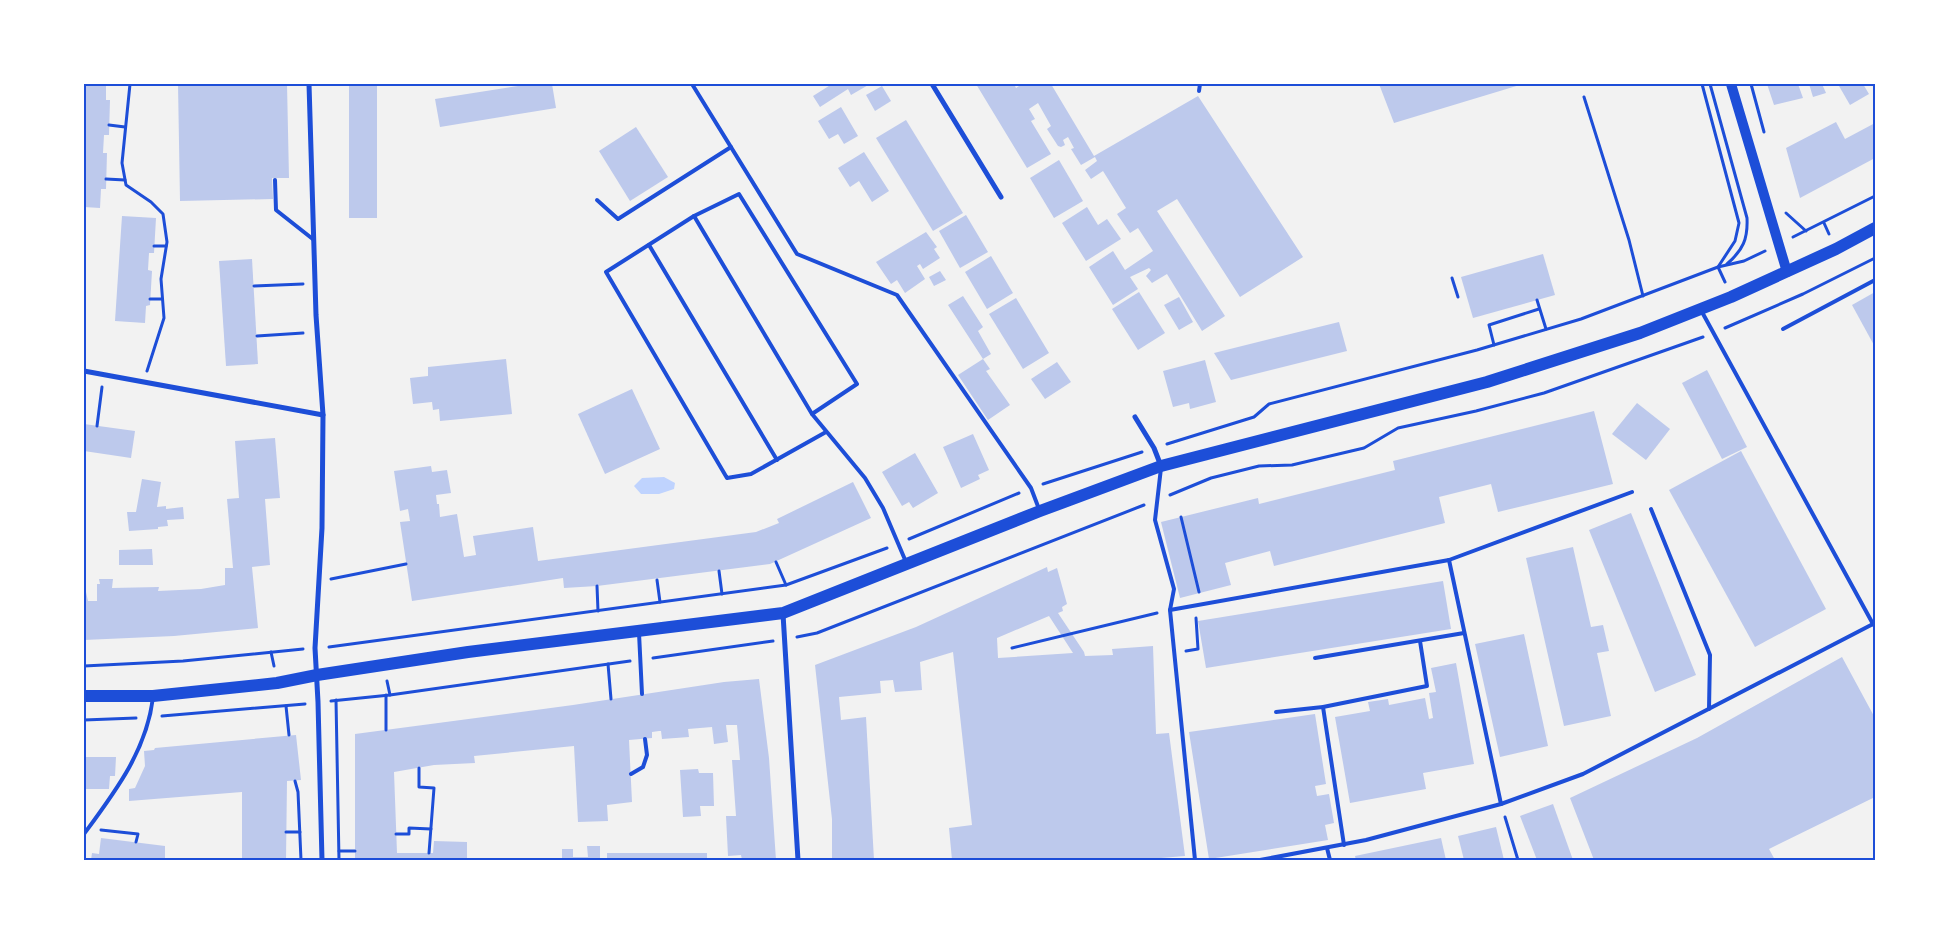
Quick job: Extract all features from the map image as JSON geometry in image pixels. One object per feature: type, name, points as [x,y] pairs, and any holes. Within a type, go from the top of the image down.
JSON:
[{"type":"main road","points":[[1730,84],[1787,272]]},
{"type":"main road","points":[[84,696],[153,696],[277,683],[468,652],[783,613],[1040,511],[1161,466],[1487,382],[1640,333],[1701,310],[1787,272],[1875,228]]},
{"type":"street","points":[[309,84],[322,415],[320,581],[315,648],[322,860]]},
{"type":"street","points":[[932,84],[1001,197]]},
{"type":"street","points":[[84,370],[322,415]]},
{"type":"street","points":[[1136,417],[1154,448],[1161,466]]},
{"type":"street","points":[[783,613],[798,860]]},
{"type":"lane","points":[[692,84],[797,254],[897,295],[1031,488],[1040,511]]},
{"type":"lane","points":[[1199,91],[1200,84]]},
{"type":"lane","points":[[597,200],[618,219],[731,146]]},
{"type":"lane","points":[[275,180],[276,210],[314,240]]},
{"type":"lane","points":[[812,414],[857,384],[738,194],[694,216],[606,272],[727,478],[751,474],[826,432]]},
{"type":"lane","points":[[694,216],[812,414],[865,478],[883,508],[907,565]]},
{"type":"lane","points":[[649,245],[777,460]]},
{"type":"lane","points":[[1783,329],[1875,280]]},
{"type":"lane","points":[[1260,860],[1344,845],[1501,804],[1583,774],[1874,625],[1701,310]]},
{"type":"lane","points":[[1161,466],[1155,520],[1174,588],[1170,610],[1195,860]]},
{"type":"lane","points":[[1170,610],[1449,560],[1632,492]]},
{"type":"lane","points":[[1651,509],[1710,655],[1709,709]]},
{"type":"lane","points":[[1449,560],[1501,804]]},
{"type":"lane","points":[[639,631],[642,694]]},
{"type":"lane","points":[[1315,658],[1464,633]]},
{"type":"lane","points":[[1276,712],[1323,707],[1427,686],[1420,640]]},
{"type":"lane","points":[[84,834],[114,793],[140,748],[150,717],[153,696]]},
{"type":"lane","points":[[1323,707],[1344,845]]},
{"type":"lane","points":[[631,774],[643,767],[647,755],[645,739]]},
{"type":"lane","points":[[1327,848],[1330,860]]},
{"type":"path","points":[[130,84],[122,163],[126,185],[151,202],[163,214],[166,246],[161,279],[164,318],[144,381]]},
{"type":"path","points":[[1702,84],[1739,223],[1735,241],[1718,267]]},
{"type":"path","points":[[1710,84],[1747,218],[1748,231],[1745,244],[1727,264]]},
{"type":"path","points":[[1751,84],[1765,136]]},
{"type":"path","points":[[1584,97],[1630,246],[1642,296]]},
{"type":"path","points":[[109,125],[125,127]]},
{"type":"path","points":[[106,179],[125,180]]},
{"type":"path","points":[[84,666],[183,661],[315,648],[786,585],[898,544],[1031,488],[1254,417],[1269,404],[1494,345],[1581,319],[1718,267],[1744,261],[1875,196]]},
{"type":"path","points":[[1786,212],[1806,231]]},
{"type":"path","points":[[154,246],[166,246]]},
{"type":"path","points":[[1452,278],[1458,297]]},
{"type":"path","points":[[254,286],[316,284]]},
{"type":"path","points":[[150,299],[162,299]]},
{"type":"path","points":[[1537,300],[1546,329]]},
{"type":"path","points":[[1494,345],[1489,325],[1539,309]]},
{"type":"path","points":[[257,336],[318,333]]},
{"type":"path","points":[[97,426],[104,374]]},
{"type":"path","points":[[776,562],[786,585]]},
{"type":"path","points":[[320,581],[406,564]]},
{"type":"path","points":[[719,571],[722,594]]},
{"type":"path","points":[[657,580],[660,602]]},
{"type":"path","points":[[596,586],[598,611]]},
{"type":"path","points":[[1012,648],[1170,610]]},
{"type":"path","points":[[608,664],[611,699]]},
{"type":"path","points":[[386,695],[386,730]]},
{"type":"path","points":[[336,700],[339,860]]},
{"type":"path","points":[[286,706],[290,735]]},
{"type":"path","points":[[419,768],[419,787],[434,788],[429,853]]},
{"type":"path","points":[[295,780],[298,792],[301,860]]},
{"type":"path","points":[[1501,804],[1518,860]]},
{"type":"path","points":[[88,828],[138,834],[136,842]]},
{"type":"path","points":[[396,834],[409,834],[409,828],[431,829]]},
{"type":"path","points":[[286,832],[300,832]]},
{"type":"path","points":[[339,851],[355,850]]},
{"type":"water","points":[[664,477],[675,483],[674,489],[659,494],[641,494],[634,486],[642,478]]},
{"type":"building","points":[[84,84],[106,84],[106,100],[110,100],[109,135],[104,135],[103,153],[107,153],[106,189],[101,189],[100,208],[84,207]]},
{"type":"building","points":[[178,84],[287,84],[289,178],[272,178],[273,199],[180,201]]},
{"type":"building","points":[[349,84],[377,84],[377,218],[349,218]]},
{"type":"building","points":[[531,84],[552,84],[556,108],[440,127],[435,99]]},
{"type":"building","points":[[832,84],[870,84],[851,95],[848,89],[820,107],[813,96]]},
{"type":"building","points":[[976,84],[1014,84],[1016,88],[1022,84],[1051,84],[1094,156],[1198,96],[1303,257],[1240,297],[1177,199],[1157,211],[1225,316],[1202,331],[1167,274],[1152,283],[1146,276],[1151,270],[1149,268],[1130,277],[1138,289],[1113,305],[1089,267],[1113,251],[1125,270],[1153,251],[1138,228],[1130,233],[1117,214],[1126,208],[1103,171],[1091,179],[1085,170],[1097,161],[1095,157],[1081,165],[1071,149],[1074,148],[1068,137],[1063,140],[1065,145],[1058,146],[1047,129],[1051,126],[1038,103],[1029,109],[1035,119],[1031,121],[1051,154],[1027,168]]},
{"type":"building","points":[[1379,84],[1523,84],[1394,123]]},
{"type":"building","points":[[1767,84],[1798,84],[1803,98],[1774,105]]},
{"type":"building","points":[[1809,84],[1822,84],[1826,93],[1813,97]]},
{"type":"building","points":[[1842,84],[1863,84],[1869,94],[1850,105],[1839,86]]},
{"type":"building","points":[[882,86],[891,101],[875,111],[866,95]]},
{"type":"building","points":[[841,107],[858,136],[844,144],[838,134],[829,139],[818,121]]},
{"type":"building","points":[[906,120],[963,213],[933,231],[876,138]]},
{"type":"building","points":[[1836,122],[1845,139],[1875,123],[1875,158],[1800,198],[1786,148]]},
{"type":"building","points":[[636,127],[668,177],[630,201],[599,151]]},
{"type":"building","points":[[864,152],[889,191],[872,202],[859,181],[850,187],[838,168]]},
{"type":"building","points":[[1059,160],[1083,201],[1054,218],[1030,178]]},
{"type":"building","points":[[1087,207],[1098,225],[1107,219],[1121,239],[1086,261],[1062,223]]},
{"type":"building","points":[[966,215],[988,252],[960,268],[939,231]]},
{"type":"building","points":[[122,216],[156,218],[154,253],[149,253],[148,270],[152,271],[150,305],[146,306],[145,323],[115,321]]},
{"type":"building","points":[[926,232],[937,247],[934,249],[940,258],[923,269],[920,264],[917,266],[925,279],[905,293],[897,280],[891,284],[876,262]]},
{"type":"building","points":[[1543,254],[1555,295],[1473,318],[1461,277]]},
{"type":"building","points":[[991,256],[1013,293],[987,309],[965,272]]},
{"type":"building","points":[[252,259],[258,364],[226,366],[219,261]]},
{"type":"building","points":[[940,271],[946,280],[934,286],[929,277]]},
{"type":"building","points":[[1139,292],[1165,333],[1138,350],[1112,309]]},
{"type":"building","points":[[1875,292],[1875,347],[1852,305]]},
{"type":"building","points":[[963,296],[983,327],[978,331],[991,354],[983,359],[948,305]]},
{"type":"building","points":[[1179,297],[1193,322],[1179,330],[1164,305]]},
{"type":"building","points":[[1016,298],[1049,353],[1023,369],[989,314]]},
{"type":"building","points":[[1339,322],[1347,351],[1231,380],[1214,353]]},
{"type":"building","points":[[506,359],[512,414],[440,421],[439,409],[433,410],[432,402],[413,404],[410,378],[428,376],[428,367]]},
{"type":"building","points":[[983,359],[990,369],[986,371],[1010,405],[988,420],[958,375]]},
{"type":"building","points":[[1205,360],[1216,402],[1190,409],[1189,403],[1173,407],[1163,371]]},
{"type":"building","points":[[1057,362],[1071,382],[1045,399],[1031,379]]},
{"type":"building","points":[[1707,370],[1747,447],[1722,459],[1682,383]]},
{"type":"building","points":[[632,389],[660,449],[605,474],[578,414]]},
{"type":"building","points":[[1637,403],[1670,429],[1646,460],[1612,434]]},
{"type":"building","points":[[1594,411],[1613,484],[1498,512],[1491,484],[1439,497],[1445,523],[1274,566],[1270,551],[1225,563],[1231,585],[1180,598],[1161,522],[1258,498],[1259,504],[1395,470],[1393,461]]},
{"type":"building","points":[[84,424],[135,431],[131,458],[84,451]]},
{"type":"building","points":[[973,434],[989,470],[978,475],[980,479],[961,488],[943,447]]},
{"type":"building","points":[[275,438],[280,498],[265,499],[270,565],[252,567],[258,628],[174,636],[84,640],[84,592],[86,592],[88,601],[97,601],[97,584],[100,584],[99,579],[113,579],[112,588],[159,587],[158,591],[201,589],[225,585],[225,568],[233,568],[227,499],[239,498],[235,441]]},
{"type":"building","points":[[1741,451],[1826,609],[1755,647],[1669,490]]},
{"type":"building","points":[[915,453],[938,493],[913,508],[909,502],[902,506],[882,472]]},
{"type":"building","points":[[431,466],[432,472],[447,470],[451,493],[436,495],[437,504],[439,504],[440,517],[457,514],[464,557],[476,555],[473,536],[533,527],[538,561],[756,532],[779,523],[777,519],[853,482],[871,518],[770,564],[597,586],[564,588],[563,578],[412,601],[400,522],[410,521],[408,509],[400,511],[394,471]]},
{"type":"building","points":[[142,479],[161,482],[157,507],[166,506],[166,509],[183,507],[184,519],[167,520],[168,526],[158,527],[158,529],[129,531],[127,512],[136,512]]},
{"type":"building","points":[[1631,513],[1696,675],[1655,692],[1589,530]]},
{"type":"building","points":[[1573,547],[1591,627],[1603,625],[1609,651],[1597,653],[1611,716],[1564,726],[1526,558]]},
{"type":"building","points":[[152,549],[153,565],[119,565],[119,550]]},
{"type":"building","points":[[1047,567],[1048,572],[1057,568],[1067,604],[1062,607],[1063,611],[1058,613],[1085,656],[1113,655],[1112,649],[1153,646],[1156,734],[1169,733],[1185,856],[1137,860],[952,860],[949,828],[972,825],[953,652],[920,662],[922,690],[895,692],[893,680],[880,681],[881,693],[839,697],[841,720],[866,717],[874,860],[832,860],[832,819],[815,665],[916,627]],"holes":[[[1049,616],[1073,653],[998,658],[997,638]]]},
{"type":"building","points":[[1443,581],[1451,629],[1206,668],[1198,621]]},
{"type":"building","points":[[1524,634],[1548,746],[1500,757],[1475,644]]},
{"type":"building","points":[[1842,657],[1875,718],[1875,797],[1769,849],[1775,860],[1594,860],[1570,798],[1697,738]]},
{"type":"building","points":[[1456,663],[1474,764],[1423,773],[1426,789],[1350,803],[1335,717],[1370,711],[1368,702],[1388,699],[1389,705],[1425,698],[1429,719],[1433,718],[1429,693],[1436,692],[1431,668]]},
{"type":"building","points":[[759,679],[769,758],[776,860],[742,860],[741,855],[728,856],[726,816],[736,816],[732,760],[740,760],[737,725],[726,725],[728,742],[714,744],[712,727],[688,729],[689,737],[662,739],[661,731],[659,731],[652,732],[652,738],[629,740],[632,802],[607,805],[608,821],[578,822],[574,746],[474,756],[475,763],[434,765],[394,772],[397,853],[433,853],[434,841],[467,842],[467,860],[355,860],[355,734],[573,705],[724,682]]},
{"type":"building","points":[[1315,714],[1326,784],[1315,786],[1317,796],[1329,794],[1334,823],[1325,825],[1328,840],[1209,859],[1189,732]]},
{"type":"building","points":[[296,735],[301,780],[287,781],[286,860],[242,860],[242,792],[129,801],[129,789],[135,788],[145,766],[144,751],[154,750],[155,748]]},
{"type":"building","points":[[84,757],[116,757],[115,776],[110,776],[109,789],[84,789]]},
{"type":"building","points":[[698,769],[699,773],[713,773],[714,806],[700,806],[701,816],[683,817],[680,770]]},
{"type":"building","points":[[1553,804],[1573,860],[1537,860],[1520,816]]},
{"type":"building","points":[[1496,827],[1504,860],[1464,860],[1458,836]]},
{"type":"building","points":[[101,838],[165,846],[165,860],[91,860],[92,853],[99,854]]},
{"type":"building","points":[[1441,838],[1446,860],[1356,860],[1355,856]]},
{"type":"building","points":[[587,846],[600,846],[600,860],[525,860],[562,858],[562,849],[573,849],[573,857],[588,857]]},
{"type":"building","points":[[607,853],[707,853],[707,860],[607,860]]}]
